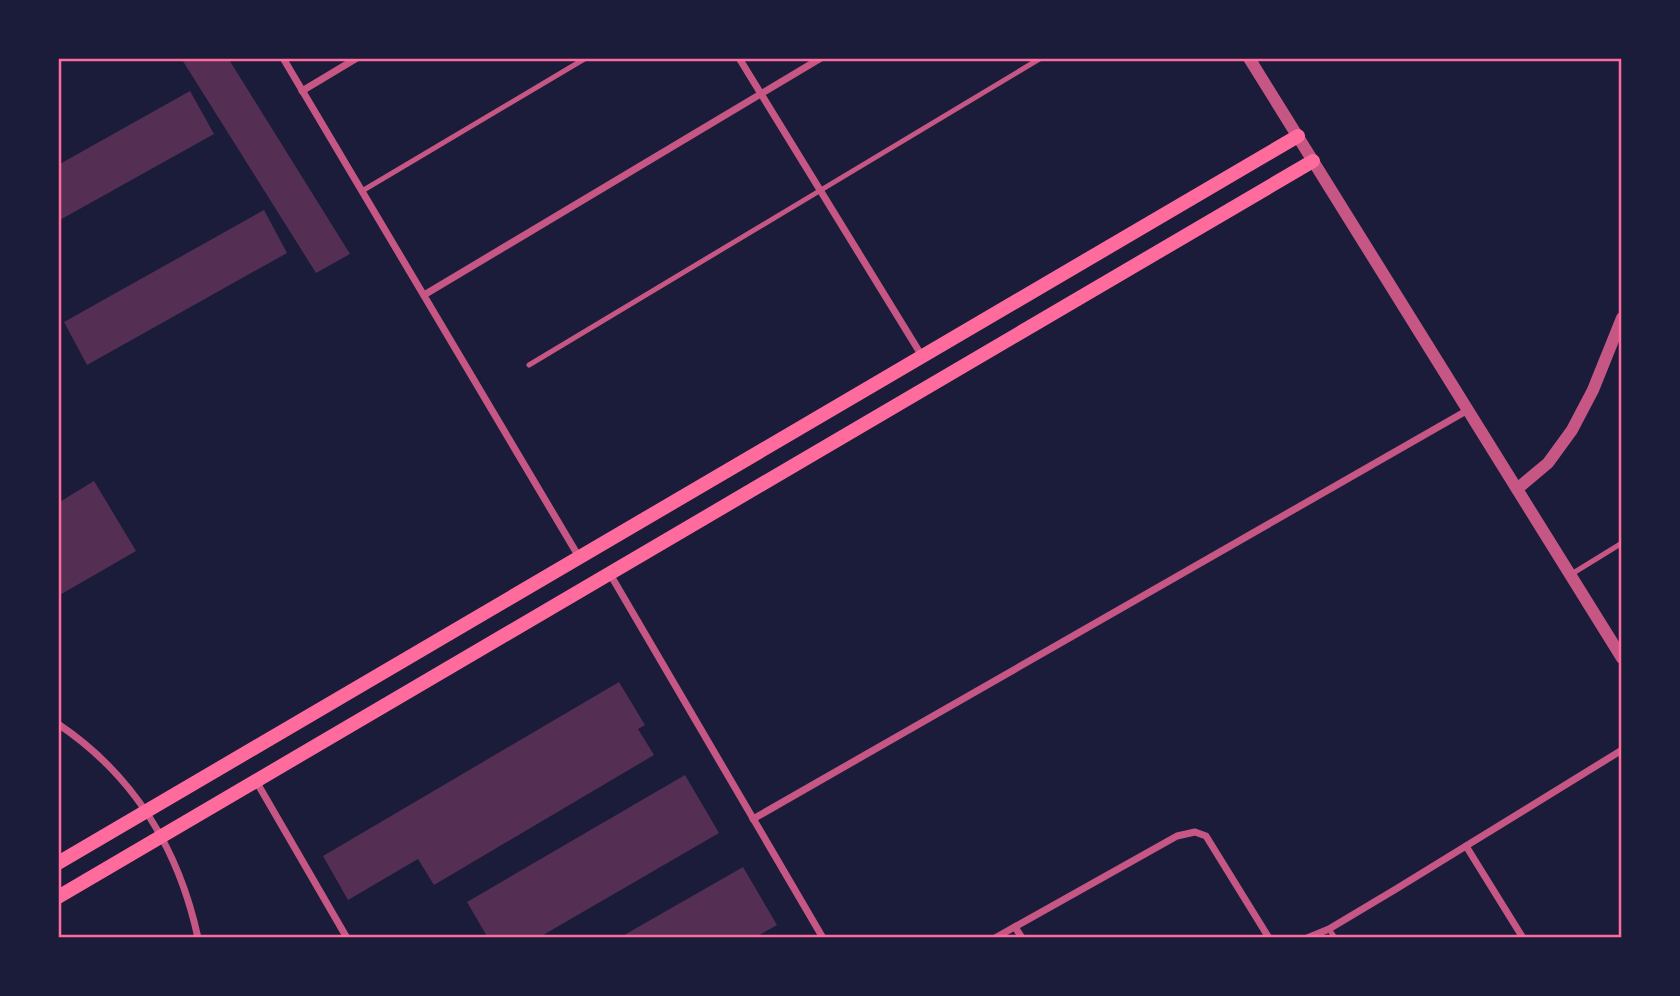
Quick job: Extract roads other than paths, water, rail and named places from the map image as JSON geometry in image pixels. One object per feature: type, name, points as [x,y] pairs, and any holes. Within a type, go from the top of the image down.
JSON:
[{"type":"main road","points":[[58,863],[1298,136]]},
{"type":"main road","points":[[58,897],[1313,161]]},
{"type":"street","points":[[283,58],[579,557]]},
{"type":"street","points":[[302,90],[357,58]]},
{"type":"street","points":[[739,58],[922,356]]},
{"type":"street","points":[[424,295],[821,58]]},
{"type":"street","points":[[1249,58],[1622,658]]},
{"type":"street","points":[[1517,489],[1548,463],[1572,430],[1593,390],[1622,318]]},
{"type":"street","points":[[753,819],[1468,410]]},
{"type":"street","points":[[610,574],[823,938]]},
{"type":"street","points":[[58,724],[122,778],[147,810],[179,871],[191,905],[198,938]]},
{"type":"street","points":[[1307,938],[1329,929],[1622,750]]},
{"type":"street","points":[[256,781],[347,938]]},
{"type":"street","points":[[995,938],[1177,836],[1195,832],[1206,836],[1269,938]]},
{"type":"street","points":[[1466,846],[1522,938]]},
{"type":"street","points":[[1015,927],[1022,938]]},
{"type":"lane","points":[[362,191],[586,58]]},
{"type":"lane","points":[[528,365],[1041,58]]},
{"type":"lane","points":[[1570,575],[1622,543]]},
{"type":"lane","points":[[1329,929],[1335,938]]}]
